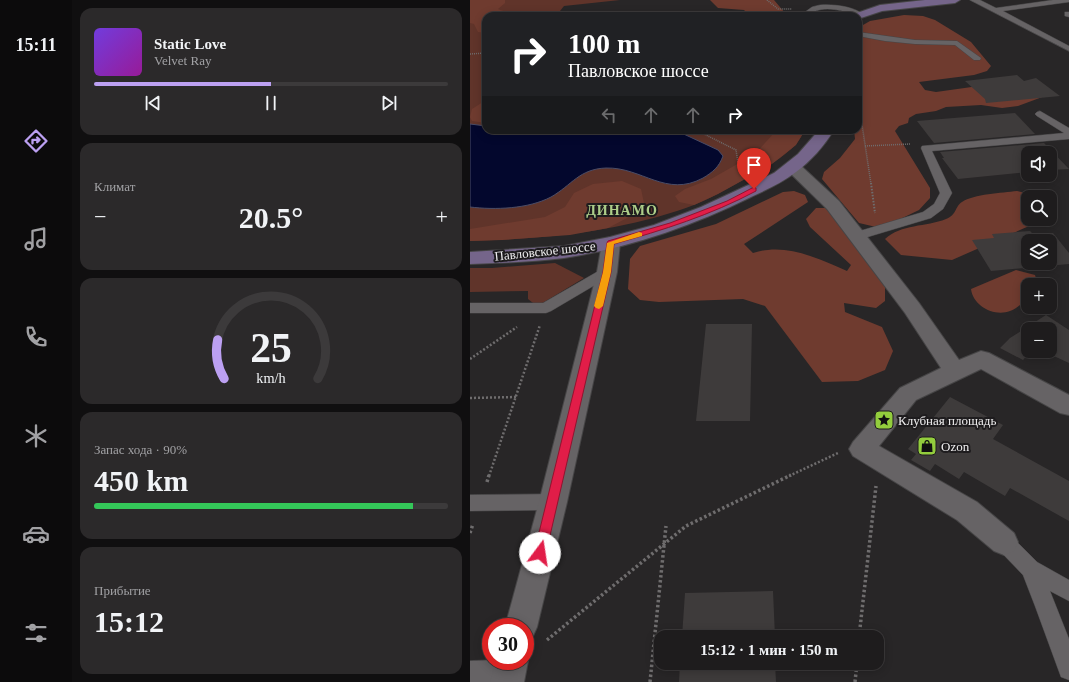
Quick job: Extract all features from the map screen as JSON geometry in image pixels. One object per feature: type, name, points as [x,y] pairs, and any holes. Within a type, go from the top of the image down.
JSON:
[{"type":"main road","points":[[862,14],[887,7],[954,0]]},
{"type":"main road","name":"Павловское шоссе","points":[[470,258],[514,257],[563,252],[610,243],[680,222],[729,202],[786,172],[811,151],[824,134]]},
{"type":"street","points":[[786,172],[833,205],[912,308],[955,372]]},
{"type":"street","points":[[523,618],[553,502],[607,272],[610,243]]},
{"type":"street","points":[[1004,542],[967,511],[871,454],[908,394],[981,360],[1069,406]]},
{"type":"lane","points":[[974,0],[1069,49]]},
{"type":"lane","points":[[995,10],[1069,0]]},
{"type":"lane","points":[[818,12],[838,8],[852,12]]},
{"type":"lane","points":[[862,35],[915,42],[957,43],[977,58]]},
{"type":"lane","points":[[1040,114],[1069,132]]},
{"type":"lane","points":[[857,236],[927,215],[939,206],[946,193],[926,148],[1069,136]]},
{"type":"lane","points":[[470,308],[546,308],[607,272]]},
{"type":"lane","points":[[475,503],[553,502]]},
{"type":"lane","points":[[1004,542],[1030,569],[1069,592]]},
{"type":"lane","points":[[1030,569],[1046,606],[1069,669]]},
{"type":"lane","points":[[470,672],[510,671]]},
{"type":"path","points":[[768,0],[778,9],[804,12]]},
{"type":"path","points":[[470,54],[482,53]]},
{"type":"path","points":[[862,125],[878,230]]},
{"type":"path","points":[[704,134],[736,150],[738,163],[786,172]]},
{"type":"path","points":[[865,146],[912,144],[926,148]]},
{"type":"path","points":[[470,359],[546,308]]},
{"type":"path","points":[[470,533],[475,503],[516,397],[546,308]]},
{"type":"path","points":[[470,398],[516,397]]},
{"type":"path","points":[[543,643],[686,526],[834,454],[871,454],[859,630]]},
{"type":"path","points":[[650,682],[666,526]]},
{"type":"path","points":[[854,682],[856,670]]},
{"type":"shaded area","points":[[470,0],[620,0],[564,6],[559,12],[482,12],[482,134],[803,134],[790,150],[778,160],[758,172],[703,201],[652,219],[574,234],[522,239],[470,241]]},
{"type":"shaded area","points":[[470,0],[505,0],[505,3],[498,9],[507,12],[482,12],[482,32],[478,32],[474,24],[470,23]]},
{"type":"shaded area","points":[[710,0],[774,0],[784,12],[746,12],[744,10],[718,8]]},
{"type":"shaded area","points":[[904,15],[923,16],[935,20],[971,42],[991,66],[987,71],[974,75],[919,82],[925,90],[936,92],[993,84],[1045,96],[1018,106],[1002,108],[981,105],[946,107],[936,111],[916,114],[909,118],[908,123],[899,126],[895,131],[930,188],[930,198],[919,210],[892,223],[876,227],[859,223],[822,179],[824,172],[840,158],[855,139],[854,134],[862,134],[862,30],[863,25],[870,21]]},
{"type":"shaded area","points":[[482,103],[482,122],[472,121],[470,117],[472,109]]},
{"type":"shaded area","points":[[773,134],[803,134],[796,145],[772,164],[718,194],[694,205],[679,202],[675,196],[685,189],[711,179],[755,154]]},
{"type":"shaded area","points":[[622,181],[641,189],[644,203],[627,218],[608,228],[570,235],[470,241],[470,229],[545,217],[565,207],[574,193],[593,184]]},
{"type":"shaded area","points":[[794,191],[805,195],[808,202],[744,244],[753,253],[766,250],[778,250],[799,253],[847,271],[851,265],[810,227],[806,219],[816,208],[832,208],[885,283],[885,301],[876,308],[844,303],[845,312],[882,327],[893,351],[885,370],[858,381],[822,382],[765,306],[743,299],[659,302],[640,300],[628,289],[630,259],[640,246],[716,224],[783,192]]},
{"type":"shaded area","points":[[1017,191],[1021,192],[1021,226],[1029,226],[952,260],[901,255],[885,239],[891,234],[906,228],[946,219],[950,217],[958,206],[967,199],[988,194]]},
{"type":"shaded area","points":[[555,263],[584,278],[541,304],[533,303],[528,299],[528,291],[470,292],[470,268],[492,268]]},
{"type":"shaded area","points":[[1016,270],[1035,275],[1036,278],[1021,278],[1021,304],[1010,311],[997,312],[985,309],[976,300],[971,289]]},
{"type":"water","points":[[470,124],[482,126],[482,134],[684,134],[718,150],[723,156],[718,166],[713,171],[703,178],[690,183],[677,185],[654,180],[619,169],[606,168],[589,171],[582,174],[551,197],[532,204],[511,208],[470,207]]},
{"type":"building","points":[[1017,75],[1024,81],[1036,78],[1060,96],[986,103],[985,99],[965,81]]},
{"type":"building","points":[[1015,113],[1035,134],[934,143],[917,121]]},
{"type":"building","points":[[1044,143],[1047,146],[1021,146],[1021,173],[958,179],[942,158],[944,158],[940,152]]},
{"type":"building","points":[[1057,157],[1069,169],[1057,170]]},
{"type":"building","points":[[1030,231],[1033,234],[1021,234],[1021,268],[991,271],[972,240],[994,238],[992,234]]},
{"type":"building","points":[[1053,233],[1054,234],[1033,234]]},
{"type":"building","points":[[1057,238],[1069,253],[1069,264],[1057,265]]},
{"type":"building","points":[[1046,315],[1057,322],[1035,322]]},
{"type":"building","points":[[1057,322],[1069,330],[1069,363],[1057,357]]},
{"type":"building","points":[[706,324],[752,324],[750,421],[696,421]]},
{"type":"building","points":[[1021,331],[1021,358],[1025,358],[1023,360],[1000,348],[1010,338]]},
{"type":"building","points":[[950,397],[1003,425],[993,439],[1069,481],[1069,521],[1010,488],[1005,496],[964,472],[959,479],[935,464],[930,471],[911,460],[916,454],[908,449]]},
{"type":"building","points":[[773,591],[775,630],[682,630],[685,593]]},
{"type":"building","points":[[680,670],[775,670],[776,682],[679,682]]},
{"type":"slow traffic","points":[[599,306],[607,272],[610,243],[639,235]]},
{"type":"place","name":"Клубная площадь","points":[[884,420]]},
{"type":"place","name":"Ozon","points":[[927,446]]},
{"type":"district","name":"ДИНАМО","points":[[622,210]]},
{"type":"route","points":[[540,553],[607,272],[610,243],[673,225],[729,202],[754,189]]}]
